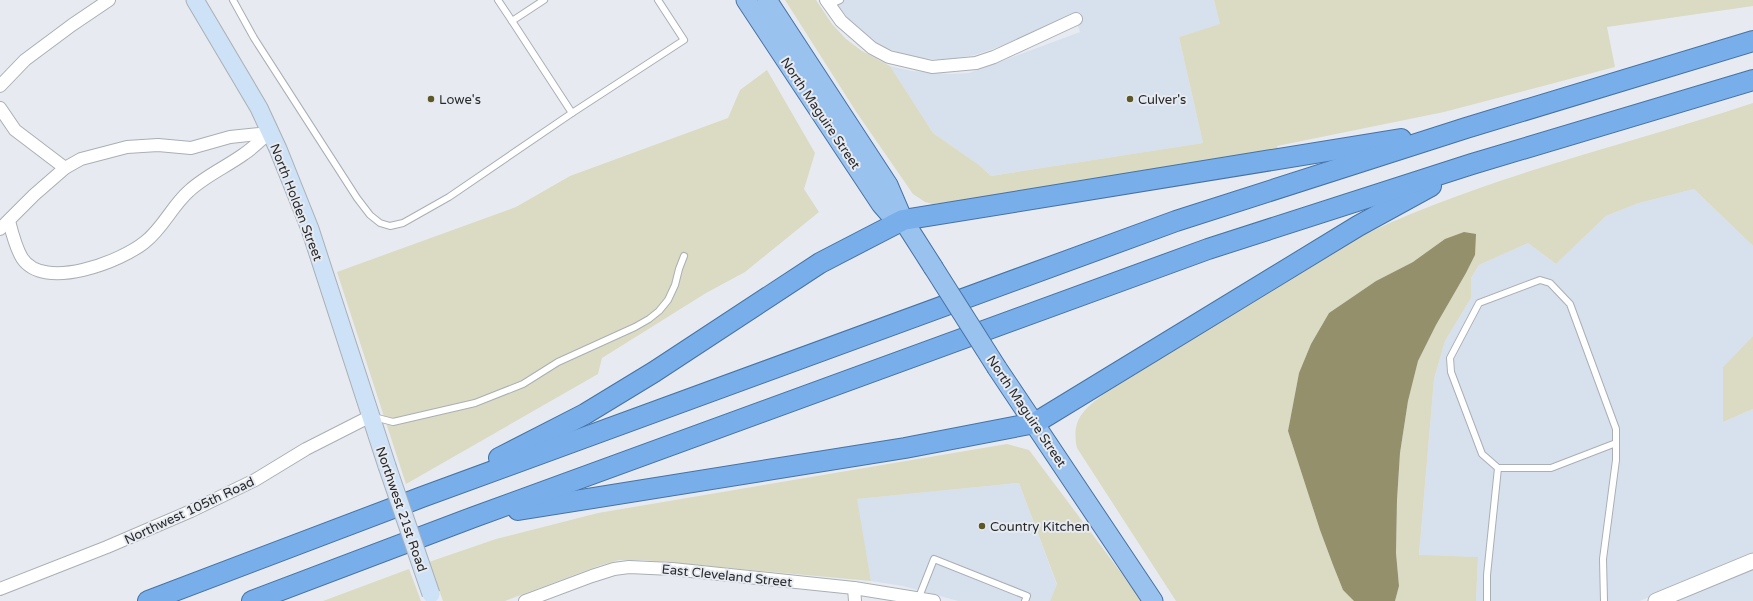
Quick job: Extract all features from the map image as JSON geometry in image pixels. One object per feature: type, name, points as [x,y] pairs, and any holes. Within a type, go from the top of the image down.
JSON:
[{"type":"highway","points":[[148,601],[422,497],[1176,221],[1466,128],[1753,42]]},
{"type":"highway","points":[[252,601],[474,517],[1208,249],[1472,164],[1753,80]]},
{"type":"highway","points":[[422,497],[585,414],[654,372],[820,263],[903,220],[1466,128]]},
{"type":"highway","points":[[474,517],[905,448],[1035,423],[1358,226],[1472,164]]},
{"type":"main road","name":"North Holden Street","points":[[195,0],[259,108],[278,149],[310,229],[370,416]]},
{"type":"main road","name":"North Maguire Street","points":[[746,0],[881,204],[888,212],[903,220]]},
{"type":"main road","name":"North Maguire Street","points":[[767,0],[888,185],[903,220],[932,267],[997,368],[1153,601]]},
{"type":"main road","name":"Northwest 21st Road","points":[[370,416],[432,597]]},
{"type":"street","points":[[0,86],[25,60],[109,0]]},
{"type":"street","points":[[832,2],[841,21],[872,48],[889,57],[932,67],[976,63],[994,57],[1076,19]]},
{"type":"street","points":[[0,108],[16,130],[65,168]]},
{"type":"street","points":[[270,132],[246,153],[202,180],[188,191],[172,208],[159,228],[146,242],[103,265],[80,271],[52,273],[38,270],[22,259],[4,225],[34,195],[65,168],[81,159],[127,147],[158,145],[191,148],[230,137],[251,136],[270,132]]},
{"type":"street","name":"Northwest 105th Road","points":[[0,589],[107,547],[191,511],[255,480],[306,449],[370,416]]},
{"type":"street","points":[[1656,601],[1753,561]]},
{"type":"street","name":"East Cleveland Street","points":[[525,601],[592,576],[614,569],[629,567],[672,569],[854,588],[934,601]]},
{"type":"street","points":[[854,588],[856,601]]},
{"type":"lane","points":[[233,0],[254,38],[357,198],[370,215],[380,223],[390,226],[403,223],[449,197],[572,113],[684,40],[658,0]]},
{"type":"lane","points":[[498,0],[572,113]]},
{"type":"lane","points":[[512,21],[544,0]]},
{"type":"lane","points":[[370,416],[392,422],[475,403],[523,384],[558,362],[635,327],[659,311],[668,300],[675,285],[684,256]]},
{"type":"lane","points":[[1604,601],[1603,559],[1614,484],[1616,444],[1616,429],[1570,304],[1550,282],[1540,280],[1479,303],[1450,358],[1451,372],[1482,454],[1498,468],[1551,468],[1616,444]]},
{"type":"lane","points":[[1487,601],[1487,575],[1498,468]]},
{"type":"lane","points":[[919,598],[934,559],[1027,596],[1025,601]]},
{"type":"shaded area","points":[[834,0],[1214,0],[1221,24],[1179,37],[1203,143],[991,176],[979,165],[933,133],[890,66],[912,71],[949,74],[969,73],[1080,32],[1074,14],[1002,46],[975,55],[950,59],[932,59],[908,56],[884,47],[868,37],[851,22]]},
{"type":"shaded area","points":[[1694,189],[1753,246],[1753,336],[1723,367],[1723,422],[1753,409],[1753,552],[1640,601],[1476,601],[1478,557],[1419,556],[1434,379],[1445,341],[1471,298],[1471,278],[1479,265],[1528,243],[1556,264],[1606,216],[1639,203]]},
{"type":"shaded area","points":[[1464,232],[1476,234],[1475,255],[1418,361],[1408,401],[1400,453],[1396,553],[1399,586],[1395,601],[1354,601],[1343,590],[1333,565],[1288,431],[1299,373],[1311,344],[1329,313],[1376,281],[1413,262],[1445,239]]},
{"type":"shaded area","points":[[1019,483],[1057,585],[1050,601],[958,601],[903,586],[871,581],[856,499]]},
{"type":"shaded area","points":[[1753,561],[1753,601],[1656,601]]},
{"type":"green space","points":[[785,0],[816,0],[832,24],[846,39],[862,51],[890,66],[933,133],[979,165],[991,176],[1203,143],[1179,37],[1220,24],[1214,0],[1753,0],[1753,6],[1607,27],[1615,67],[1444,112],[1277,146],[1280,152],[1087,183],[933,204],[925,202],[913,194],[857,113]]},
{"type":"green space","points":[[767,70],[815,153],[804,189],[819,212],[745,272],[706,293],[602,358],[598,374],[406,484],[337,272],[516,207],[570,176],[728,118],[740,90]]},
{"type":"green space","points":[[1753,103],[1753,246],[1694,189],[1639,203],[1606,216],[1556,264],[1528,243],[1479,265],[1471,278],[1471,298],[1445,341],[1434,379],[1419,555],[1478,557],[1476,601],[1395,601],[1399,586],[1396,553],[1400,453],[1408,401],[1418,361],[1475,255],[1475,234],[1413,262],[1376,281],[1329,313],[1311,344],[1299,373],[1288,431],[1333,565],[1343,590],[1354,601],[1176,601],[1077,448],[1077,423],[1080,416],[1090,405],[1104,394],[1345,244],[1394,221],[1444,201],[1546,166]]},
{"type":"green space","points":[[1753,336],[1753,409],[1723,422],[1723,367]]},
{"type":"green space","points":[[1007,444],[1029,450],[1141,601],[1050,601],[1057,584],[1019,483],[857,499],[871,581],[643,560],[619,560],[598,566],[505,601],[443,601],[429,562],[496,539],[598,513]]},
{"type":"green space","points":[[409,569],[421,601],[323,601]]},
{"type":"place","name":"Lowe's","points":[[431,99]]},
{"type":"place","name":"Culver's","points":[[1130,99]]},
{"type":"place","name":"Country Kitchen","points":[[982,526]]}]
